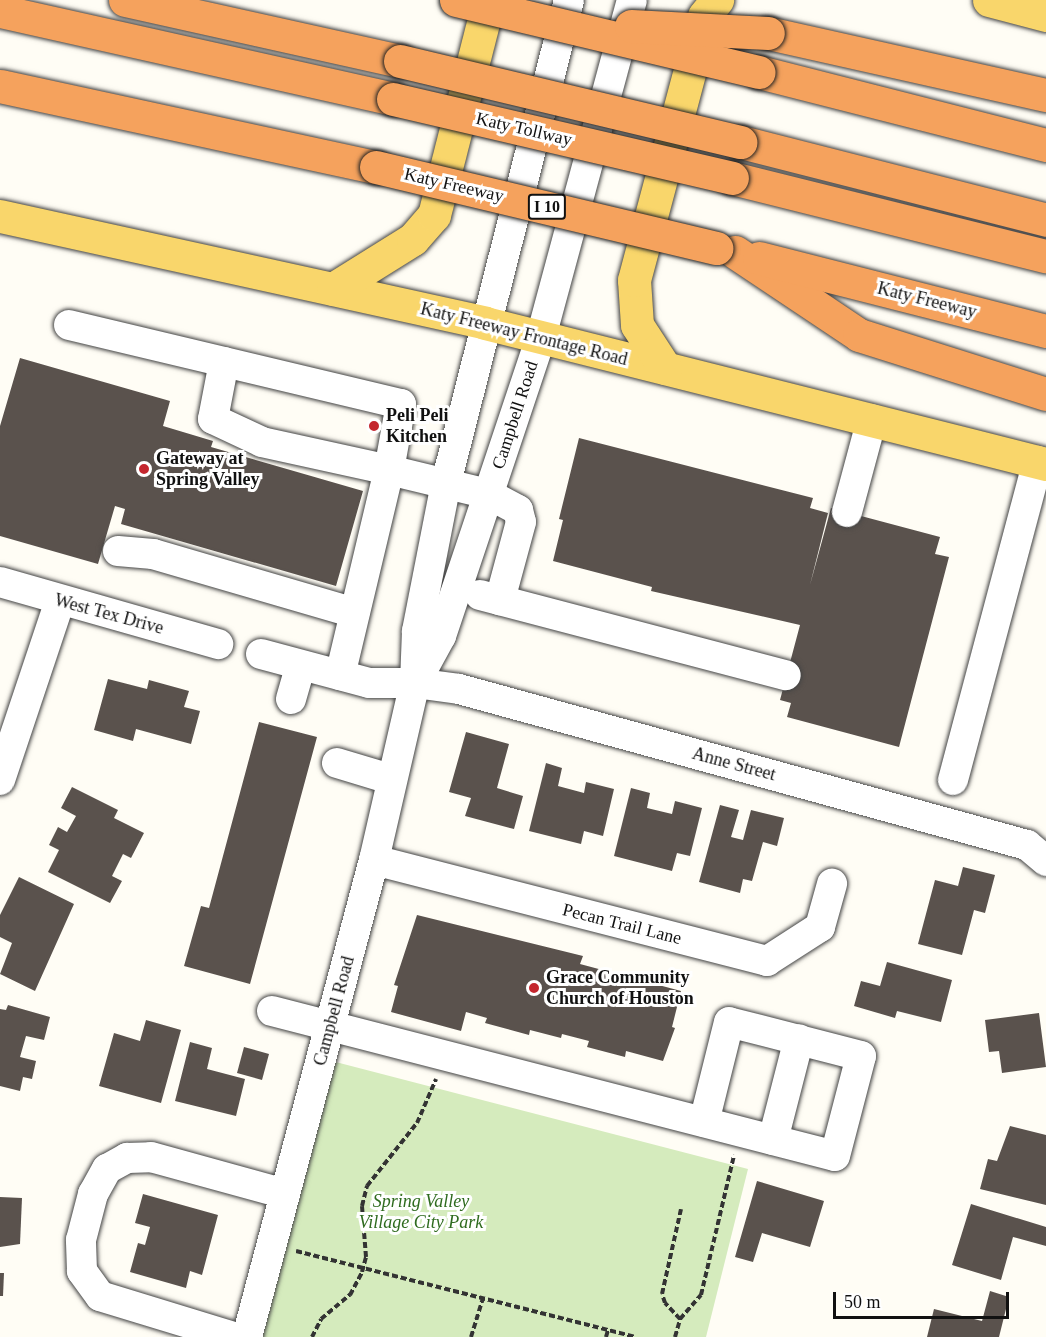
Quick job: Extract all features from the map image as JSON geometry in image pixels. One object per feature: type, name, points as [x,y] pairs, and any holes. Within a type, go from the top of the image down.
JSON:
[{"type":"highway","points":[[125,0],[400,61],[741,142],[1046,220]]},
{"type":"highway","points":[[456,0],[768,33],[1046,94]]},
{"type":"highway","name":"Katy Tollway","points":[[0,11],[732,178],[1046,256]]},
{"type":"highway","points":[[560,11],[759,72],[1046,145]]},
{"type":"highway","name":"Katy Freeway","points":[[0,86],[376,167],[726,250],[1046,331]]},
{"type":"highway","points":[[726,250],[859,335],[1046,394]]},
{"type":"main road","points":[[333,290],[413,239],[434,215],[489,0]]},
{"type":"main road","points":[[665,368],[637,326],[634,280],[704,16],[717,0]]},
{"type":"main road","points":[[989,0],[1046,15]]},
{"type":"main road","name":"Katy Freeway Frontage Road","points":[[0,216],[485,323],[1042,463]]},
{"type":"street","name":"Campbell Road","points":[[415,683],[441,636],[540,337],[632,0]]},
{"type":"street","name":"Campbell Road","points":[[247,1337],[374,860],[390,778],[415,683],[417,631],[446,483],[560,11]]},
{"type":"street","points":[[69,325],[401,404],[389,470],[340,675]]},
{"type":"street","points":[[224,362],[213,419],[262,442],[488,494],[518,510],[521,522],[500,600]]},
{"type":"street","points":[[847,512],[872,420]]},
{"type":"street","points":[[953,780],[1042,463]]},
{"type":"street","points":[[118,551],[153,554],[355,613]]},
{"type":"street","name":"West Tex Drive","points":[[0,582],[60,601],[218,644]]},
{"type":"street","points":[[457,589],[786,675]]},
{"type":"street","points":[[0,780],[60,601]]},
{"type":"street","points":[[261,654],[369,683],[415,683]]},
{"type":"street","points":[[291,699],[301,665]]},
{"type":"street","name":"Anne Street","points":[[415,683],[459,689],[1028,845],[1046,861]]},
{"type":"street","points":[[337,763],[390,778]]},
{"type":"street","name":"Pecan Trail Lane","points":[[374,860],[767,961],[820,927],[832,884]]},
{"type":"street","points":[[272,1011],[329,1028],[444,1055],[835,1156],[861,1056],[729,1022],[704,1122]]},
{"type":"street","points":[[773,1140],[798,1040]]},
{"type":"street","points":[[234,1337],[100,1296],[82,1271],[81,1240],[93,1194],[107,1169],[127,1158],[151,1156],[285,1194]]},
{"type":"path","points":[[312,1337],[321,1319],[350,1295],[363,1268],[362,1206],[367,1186],[417,1123],[444,1055]]},
{"type":"path","points":[[675,1337],[680,1319],[701,1295],[739,1132]]},
{"type":"path","points":[[680,1319],[665,1304],[662,1294],[681,1209]]},
{"type":"path","points":[[291,1250],[635,1337]]},
{"type":"path","points":[[471,1337],[483,1298]]},
{"type":"path","points":[[606,1337],[608,1330]]},
{"type":"green space","name":"Spring Valley Village City Park","points":[[328,1060],[748,1169],[706,1337],[259,1337]]},
{"type":"building","name":"Gateway at Spring Valley","points":[[20,358],[170,401],[163,426],[213,441],[211,447],[363,491],[336,586],[121,524],[125,509],[115,506],[98,564],[0,536],[0,426]]},
{"type":"building","points":[[579,438],[813,498],[810,508],[828,513],[810,585],[831,508],[940,537],[935,554],[949,557],[899,747],[787,717],[791,703],[780,700],[800,625],[651,591],[652,587],[553,561],[563,520],[559,519]]},
{"type":"building","points":[[108,679],[147,689],[149,680],[189,691],[184,707],[200,711],[191,744],[136,729],[133,741],[94,730]]},
{"type":"building","points":[[259,722],[317,737],[250,984],[184,966],[201,906],[209,908]]},
{"type":"building","points":[[466,732],[509,744],[497,788],[523,796],[514,829],[465,816],[471,798],[449,792]]},
{"type":"building","points":[[546,763],[562,768],[558,786],[584,793],[586,782],[614,789],[603,836],[584,831],[581,844],[529,831]]},
{"type":"building","points":[[72,787],[118,810],[114,818],[144,833],[131,858],[123,854],[112,876],[122,881],[110,903],[48,872],[59,850],[49,845],[58,827],[67,832],[76,816],[61,808]]},
{"type":"building","points":[[631,788],[650,793],[647,808],[672,814],[675,801],[702,808],[690,856],[677,853],[672,871],[614,856]]},
{"type":"building","points":[[720,805],[739,810],[731,837],[743,840],[751,810],[784,818],[777,846],[763,842],[752,881],[743,879],[740,893],[699,882]]},
{"type":"building","points":[[963,867],[995,875],[985,913],[974,910],[962,955],[918,944],[935,880],[958,886]]},
{"type":"building","points":[[19,877],[74,904],[35,991],[0,974],[12,943],[0,937],[0,915]]},
{"type":"building","name":"Grace Community Church of Houston","points":[[417,915],[583,956],[580,964],[681,991],[672,1027],[675,1028],[663,1061],[626,1051],[625,1057],[587,1047],[589,1041],[562,1034],[561,1038],[530,1030],[529,1035],[485,1023],[487,1018],[466,1012],[461,1031],[391,1012],[398,986],[394,985]]},
{"type":"building","points":[[887,962],[952,980],[941,1022],[897,1011],[895,1018],[854,1006],[861,981],[880,986]]},
{"type":"building","points":[[8,1005],[50,1017],[44,1040],[26,1036],[20,1057],[36,1061],[32,1079],[23,1077],[20,1091],[0,1086],[0,1009],[6,1010]]},
{"type":"building","points":[[1039,1013],[1046,1067],[1002,1073],[999,1051],[989,1052],[985,1020]]},
{"type":"building","points":[[146,1020],[181,1030],[161,1103],[99,1086],[114,1033],[140,1041]]},
{"type":"building","points":[[190,1042],[212,1048],[207,1069],[245,1079],[236,1116],[175,1101]]},
{"type":"building","points":[[244,1047],[269,1054],[262,1080],[237,1073]]},
{"type":"building","points":[[1010,1126],[1046,1135],[1046,1205],[980,1189],[988,1159],[997,1161]]},
{"type":"building","points":[[757,1181],[824,1201],[810,1247],[762,1233],[753,1262],[735,1257]]},
{"type":"building","points":[[143,1194],[218,1215],[202,1275],[190,1271],[186,1288],[130,1272],[138,1243],[145,1245],[150,1227],[135,1223]]},
{"type":"building","points":[[0,1197],[22,1198],[20,1244],[0,1247]]},
{"type":"building","points":[[971,1204],[1046,1227],[1046,1246],[1013,1237],[1001,1280],[952,1265]]},
{"type":"building","points":[[0,1273],[4,1273],[3,1296],[0,1296]]},
{"type":"building","points":[[990,1291],[1009,1297],[999,1337],[927,1337],[934,1309],[982,1321]]},
{"type":"place","name":"Peli Peli Kitchen","points":[[374,426]]},
{"type":"place","name":"Gateway at Spring Valley","points":[[144,469]]},
{"type":"place","name":"Grace Community Church of Houston","points":[[534,988]]}]
